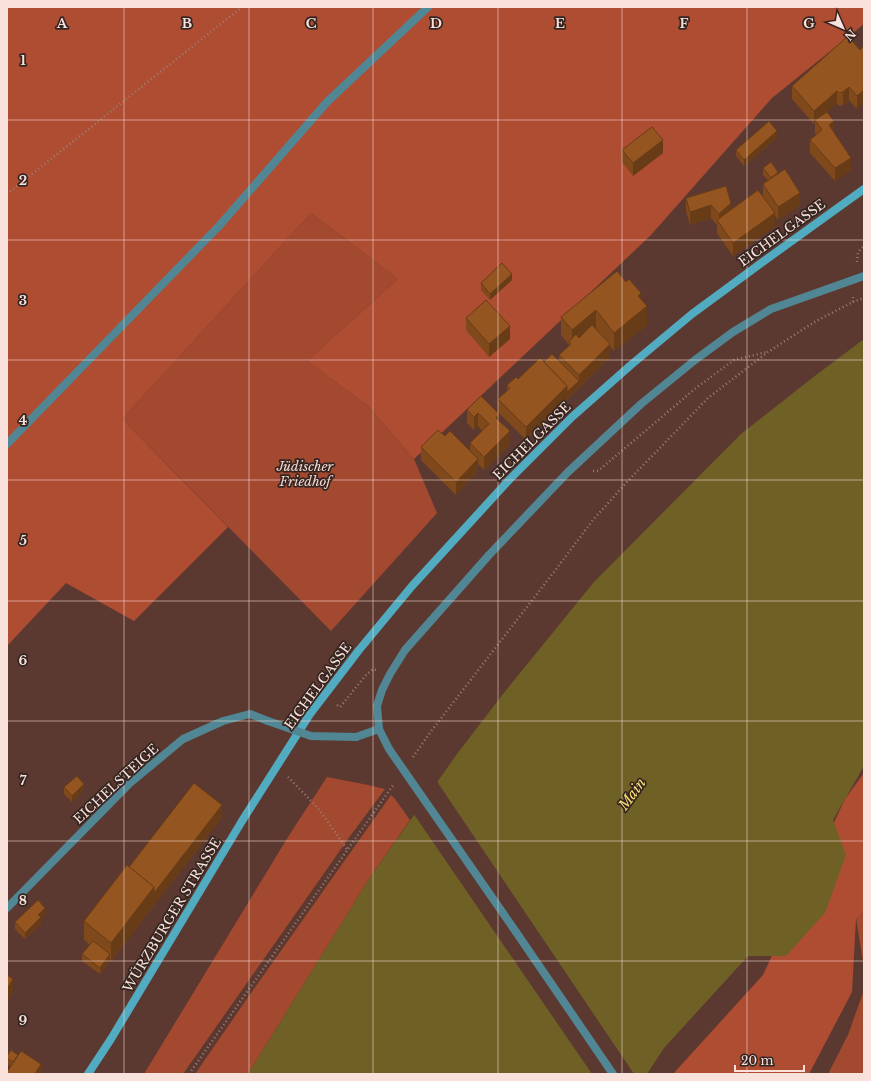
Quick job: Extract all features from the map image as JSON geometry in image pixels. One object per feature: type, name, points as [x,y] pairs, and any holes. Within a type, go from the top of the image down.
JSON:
[{"type":"main road","name":"EICHELGASSE","points":[[276,768],[310,714],[408,592],[509,480],[572,417],[692,314],[864,189]]},
{"type":"main road","name":"WÜRZBURGER STRASSE","points":[[88,1074],[111,1039],[242,821],[276,768]]},
{"type":"street","points":[[7,444],[218,226],[327,102],[428,7]]},
{"type":"street","points":[[613,1074],[389,749],[379,729],[377,706],[382,690],[390,674],[406,650],[489,554],[568,472],[641,404],[695,360],[733,332],[771,309],[864,276]]},
{"type":"street","name":"EICHELSTEIGE","points":[[7,908],[130,783],[183,739],[224,722],[250,714],[268,722],[311,736],[356,737],[379,729]]},
{"type":"path","points":[[7,194],[242,7]]},
{"type":"path","points":[[853,302],[854,279]]},
{"type":"path","points":[[410,761],[432,730],[593,520],[627,482],[708,398],[768,352],[816,321],[864,298]]},
{"type":"path","points":[[568,472],[598,471],[696,388],[734,360],[768,352]]},
{"type":"path","points":[[346,698],[366,675]]},
{"type":"path","points":[[289,778],[318,808],[347,849]]},
{"type":"path","points":[[189,1074],[397,780]]},
{"type":"green space","name":"Jüdischer Friedhof","points":[[311,213],[398,279],[307,361],[368,406],[414,459],[437,513],[331,631],[122,419]]},
{"type":"green space","points":[[327,777],[385,789],[348,839],[183,1074],[144,1074],[288,837]]},
{"type":"green space","points":[[391,795],[410,820],[369,879],[248,1074],[195,1074],[251,993]]},
{"type":"green space","points":[[864,896],[864,968],[856,918]]},
{"type":"green space","points":[[864,990],[864,1074],[828,1074],[848,1035]]},
{"type":"shaded area","points":[[7,7],[864,7],[864,24],[772,98],[650,236],[414,459],[368,406],[307,361],[398,279],[311,213],[122,419],[228,527],[134,621],[66,583],[7,646]]},
{"type":"shaded area","points":[[864,773],[864,910],[856,918],[852,992],[809,1074],[673,1074],[763,975],[845,799]]},
{"type":"water","name":"Main","points":[[864,339],[864,766],[833,820],[846,855],[825,913],[786,956],[748,956],[664,1048],[647,1074],[248,1074],[369,879],[457,754],[503,694],[594,582],[741,434]]},
{"type":"pier","points":[[436,780],[634,1074],[592,1074],[413,813]]},
{"type":"building","points":[[848,36],[860,50],[863,47],[864,49],[864,90],[857,96],[849,87],[843,92],[839,93],[837,91],[814,111],[792,86]]},
{"type":"building","points":[[827,112],[834,121],[829,125],[851,158],[835,168],[810,140],[822,130],[815,120]]},
{"type":"building","points":[[769,121],[777,131],[744,160],[736,150]]},
{"type":"building","points":[[652,127],[663,140],[633,163],[622,150]]},
{"type":"building","points":[[771,162],[778,172],[771,178],[763,168]]},
{"type":"building","points":[[785,169],[800,193],[778,207],[763,184]]},
{"type":"building","points":[[726,186],[731,203],[719,214],[711,205],[690,212],[686,198]]},
{"type":"building","points":[[758,190],[775,213],[733,243],[717,220]]},
{"type":"building","points":[[502,263],[512,274],[490,294],[481,283]]},
{"type":"building","points":[[617,271],[626,282],[629,279],[641,293],[638,296],[647,306],[614,333],[596,310],[572,330],[561,317]]},
{"type":"building","points":[[486,300],[510,326],[489,344],[466,318]]},
{"type":"building","points":[[592,325],[610,344],[579,375],[559,355],[571,344],[569,342],[576,334],[579,338]]},
{"type":"building","points":[[552,354],[579,381],[567,392],[567,386],[544,362]]},
{"type":"building","points":[[540,358],[567,386],[526,427],[498,399],[510,388],[507,385],[516,377],[518,379]]},
{"type":"building","points":[[481,396],[499,414],[496,418],[510,431],[484,457],[470,443],[489,424],[478,413],[474,417],[467,410]]},
{"type":"building","points":[[438,430],[445,436],[450,431],[478,459],[456,482],[421,447]]},
{"type":"building","points":[[77,776],[84,784],[72,796],[64,787]]},
{"type":"building","points":[[194,783],[222,805],[154,893],[154,887],[129,867]]},
{"type":"building","points":[[127,865],[154,887],[111,943],[84,921]]},
{"type":"building","points":[[38,900],[45,908],[38,915],[41,917],[25,933],[15,922]]},
{"type":"building","points":[[93,941],[110,954],[100,968],[82,954]]},
{"type":"building","points":[[7,975],[13,979],[7,989]]},
{"type":"building","points":[[11,1050],[18,1055],[13,1062],[7,1058]]},
{"type":"building","points":[[21,1051],[41,1064],[35,1074],[7,1074],[7,1072]]}]
